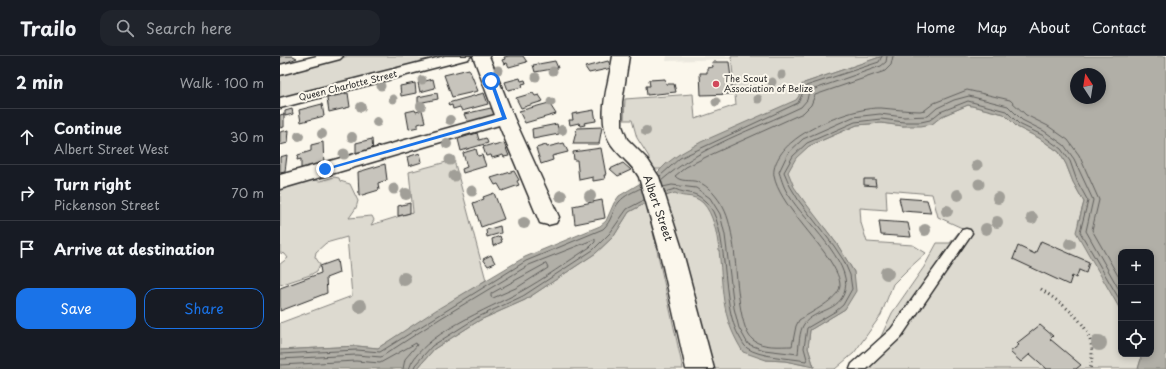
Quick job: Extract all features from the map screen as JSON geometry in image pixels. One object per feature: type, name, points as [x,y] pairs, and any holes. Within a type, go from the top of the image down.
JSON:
[{"type":"street","points":[[280,70],[335,56]]},
{"type":"street","name":"Queen Charlotte Street","points":[[280,103],[463,56]]},
{"type":"street","points":[[481,56],[505,118],[548,217]]},
{"type":"street","name":"Albert Street","points":[[621,56],[612,124],[619,142],[633,156],[649,177],[671,246],[700,369]]},
{"type":"street","points":[[280,182],[505,118]]},
{"type":"lane","points":[[857,369],[896,333],[966,233]]},
{"type":"path","points":[[1041,289],[1072,312],[1082,323],[1090,339],[1093,355],[1090,369]]},
{"type":"shaded area","points":[[348,56],[444,56],[280,98],[280,73]]},
{"type":"shaded area","points":[[667,56],[731,56],[731,59],[666,61]]},
{"type":"shaded area","points":[[731,56],[883,56],[804,83],[815,94],[664,169],[652,169],[648,163],[649,157],[637,138],[632,120],[624,120],[625,99],[693,94],[695,119],[736,105]]},
{"type":"shaded area","points":[[968,105],[1004,114],[1017,127],[1039,138],[1059,152],[1084,202],[1078,223],[1118,305],[1118,357],[1141,357],[1138,369],[851,369],[877,345],[892,313],[924,267],[937,243],[950,243],[962,228],[938,217],[932,194],[886,190],[887,210],[860,208],[861,223],[867,242],[913,245],[926,253],[893,284],[881,315],[854,353],[835,369],[714,369],[663,199],[668,191],[710,193],[766,360],[785,361],[814,367],[808,348],[810,330],[845,309],[854,272],[837,244],[824,227],[752,190],[809,146],[857,125],[881,123],[903,126],[932,124],[942,116]]},
{"type":"shaded area","points":[[454,160],[486,280],[378,348],[357,346],[280,350],[280,323],[352,296],[347,237],[326,243],[316,252],[315,257],[320,264],[317,271],[310,275],[280,285],[280,264],[288,258],[285,254],[280,253],[280,188],[308,179],[320,181],[334,177],[339,178],[340,181],[350,184],[358,201],[356,208],[349,218],[372,216],[374,220],[371,225],[413,212],[409,172]]},
{"type":"shaded area","points":[[648,202],[653,232],[683,369],[417,369],[434,349],[480,320],[525,300],[596,253],[614,236],[629,212]]},
{"type":"water","points":[[883,56],[1166,56],[1166,369],[1138,369],[1141,357],[1154,357],[1154,249],[1118,249],[1118,306],[1076,232],[1084,202],[1059,152],[1039,138],[1017,127],[1004,114],[968,105],[942,116],[932,124],[921,126],[903,126],[881,123],[857,125],[809,146],[796,158],[788,172],[794,187],[837,244],[854,272],[856,291],[845,309],[810,330],[808,348],[814,367],[785,361],[766,360],[743,352],[732,330],[726,313],[717,238],[714,224],[709,212],[703,203],[696,198],[682,196],[675,193],[648,202],[629,212],[614,236],[596,253],[525,300],[480,320],[434,349],[417,369],[280,369],[280,350],[357,346],[378,348],[436,310],[525,257],[600,226],[606,221],[614,203],[619,196],[639,184],[648,182],[666,164],[678,155],[701,142],[796,100],[799,96],[800,86],[804,83]]},
{"type":"building","points":[[280,56],[293,56],[297,58],[280,65]]},
{"type":"building","points":[[523,56],[527,62],[509,67],[507,63],[504,64],[502,60],[505,59],[504,57]]},
{"type":"building","points":[[555,61],[558,68],[535,72],[533,65]]},
{"type":"building","points":[[608,61],[612,68],[589,73],[585,67]]},
{"type":"building","name":"The Scout Association of Belize","points":[[712,62],[729,62],[733,94],[701,95],[700,73],[707,73],[707,68],[713,67]]},
{"type":"building","points":[[469,69],[478,91],[452,97],[444,75]]},
{"type":"building","points":[[520,78],[521,81],[525,80],[526,83],[522,84],[523,87],[508,90],[505,82]]},
{"type":"building","points":[[433,79],[435,88],[420,92],[418,83]]},
{"type":"building","points":[[665,79],[666,84],[674,84],[676,92],[647,95],[646,86],[650,86],[649,80]]},
{"type":"building","points":[[415,83],[416,93],[401,96],[400,86]]},
{"type":"building","points":[[348,93],[350,107],[329,112],[327,98]]},
{"type":"building","points":[[437,93],[438,99],[418,103],[418,97]]},
{"type":"building","points":[[484,93],[488,104],[462,111],[460,107],[453,109],[452,105],[449,106],[448,103]]},
{"type":"building","points":[[533,93],[535,96],[539,95],[543,101],[521,108],[516,98]]},
{"type":"building","points":[[549,103],[556,114],[525,123],[519,111]]},
{"type":"building","points":[[322,104],[324,116],[301,122],[299,110]]},
{"type":"building","points":[[491,108],[496,116],[469,125],[464,114]]},
{"type":"building","points":[[292,109],[293,114],[285,116],[285,111]]},
{"type":"building","points":[[415,110],[416,112],[422,110],[425,122],[418,124],[418,127],[409,129],[406,112]]},
{"type":"building","points":[[594,110],[596,121],[584,123],[585,125],[580,126],[579,123],[570,125],[569,120],[573,120],[572,114]]},
{"type":"building","points":[[284,114],[284,127],[280,128],[280,115]]},
{"type":"building","points":[[557,124],[559,134],[533,139],[532,129]]},
{"type":"building","points":[[602,127],[599,144],[573,144],[577,128]]},
{"type":"building","points":[[289,130],[288,143],[280,145],[280,132]]},
{"type":"building","points":[[477,133],[479,140],[486,138],[488,143],[461,151],[458,139]]},
{"type":"building","points":[[372,139],[373,153],[356,157],[356,143]]},
{"type":"building","points":[[323,142],[324,166],[301,173],[301,159],[297,160],[298,155],[311,151],[311,145]]},
{"type":"building","points":[[504,143],[509,156],[504,157],[503,155],[492,158],[491,155],[486,156],[483,147]]},
{"type":"building","points":[[564,143],[568,152],[552,156],[553,160],[541,164],[536,148]]},
{"type":"building","points":[[601,148],[606,175],[604,175],[605,179],[593,181],[593,177],[579,180],[577,160],[574,160],[573,152]]},
{"type":"building","points":[[476,149],[478,156],[482,155],[486,166],[463,173],[462,169],[467,167],[463,153]]},
{"type":"building","points":[[420,153],[422,162],[409,166],[407,157]]},
{"type":"building","points":[[287,155],[285,172],[280,173],[280,157]]},
{"type":"building","points":[[623,163],[631,170],[618,176],[610,169]]},
{"type":"building","points":[[385,164],[387,180],[378,183],[379,190],[359,196],[358,172]]},
{"type":"building","points":[[514,171],[519,180],[517,181],[519,185],[502,191],[498,184],[495,185],[491,178]]},
{"type":"building","points":[[864,179],[875,179],[876,186],[864,185]]},
{"type":"building","points":[[494,193],[504,219],[481,227],[473,203]]},
{"type":"building","points":[[899,198],[927,200],[931,213],[902,211]]},
{"type":"building","points":[[602,200],[605,218],[575,224],[573,206]]},
{"type":"building","points":[[410,203],[410,213],[398,216],[398,206]]},
{"type":"building","points":[[879,221],[908,223],[911,237],[881,235]]},
{"type":"building","points":[[500,226],[501,233],[487,237],[486,230]]},
{"type":"building","points":[[500,236],[502,242],[493,246],[492,239]]},
{"type":"building","points":[[1041,241],[1089,262],[1086,273],[1079,270],[1076,278],[1072,276],[1069,285],[1013,259],[1018,246],[1035,254]]},
{"type":"building","points":[[491,255],[495,263],[488,266],[483,259]]},
{"type":"building","points":[[337,260],[339,273],[326,278],[327,293],[280,311],[280,288],[321,273],[320,266]]},
{"type":"building","points":[[1040,325],[1053,336],[1050,339],[1081,365],[1076,369],[1047,369],[1030,354],[1021,362],[1010,352],[1019,345],[1017,343]]},
{"type":"place","name":"The Scout Association of Belize","points":[[716,84]]},
{"type":"route","points":[[325,169],[505,118],[491,81]]}]
